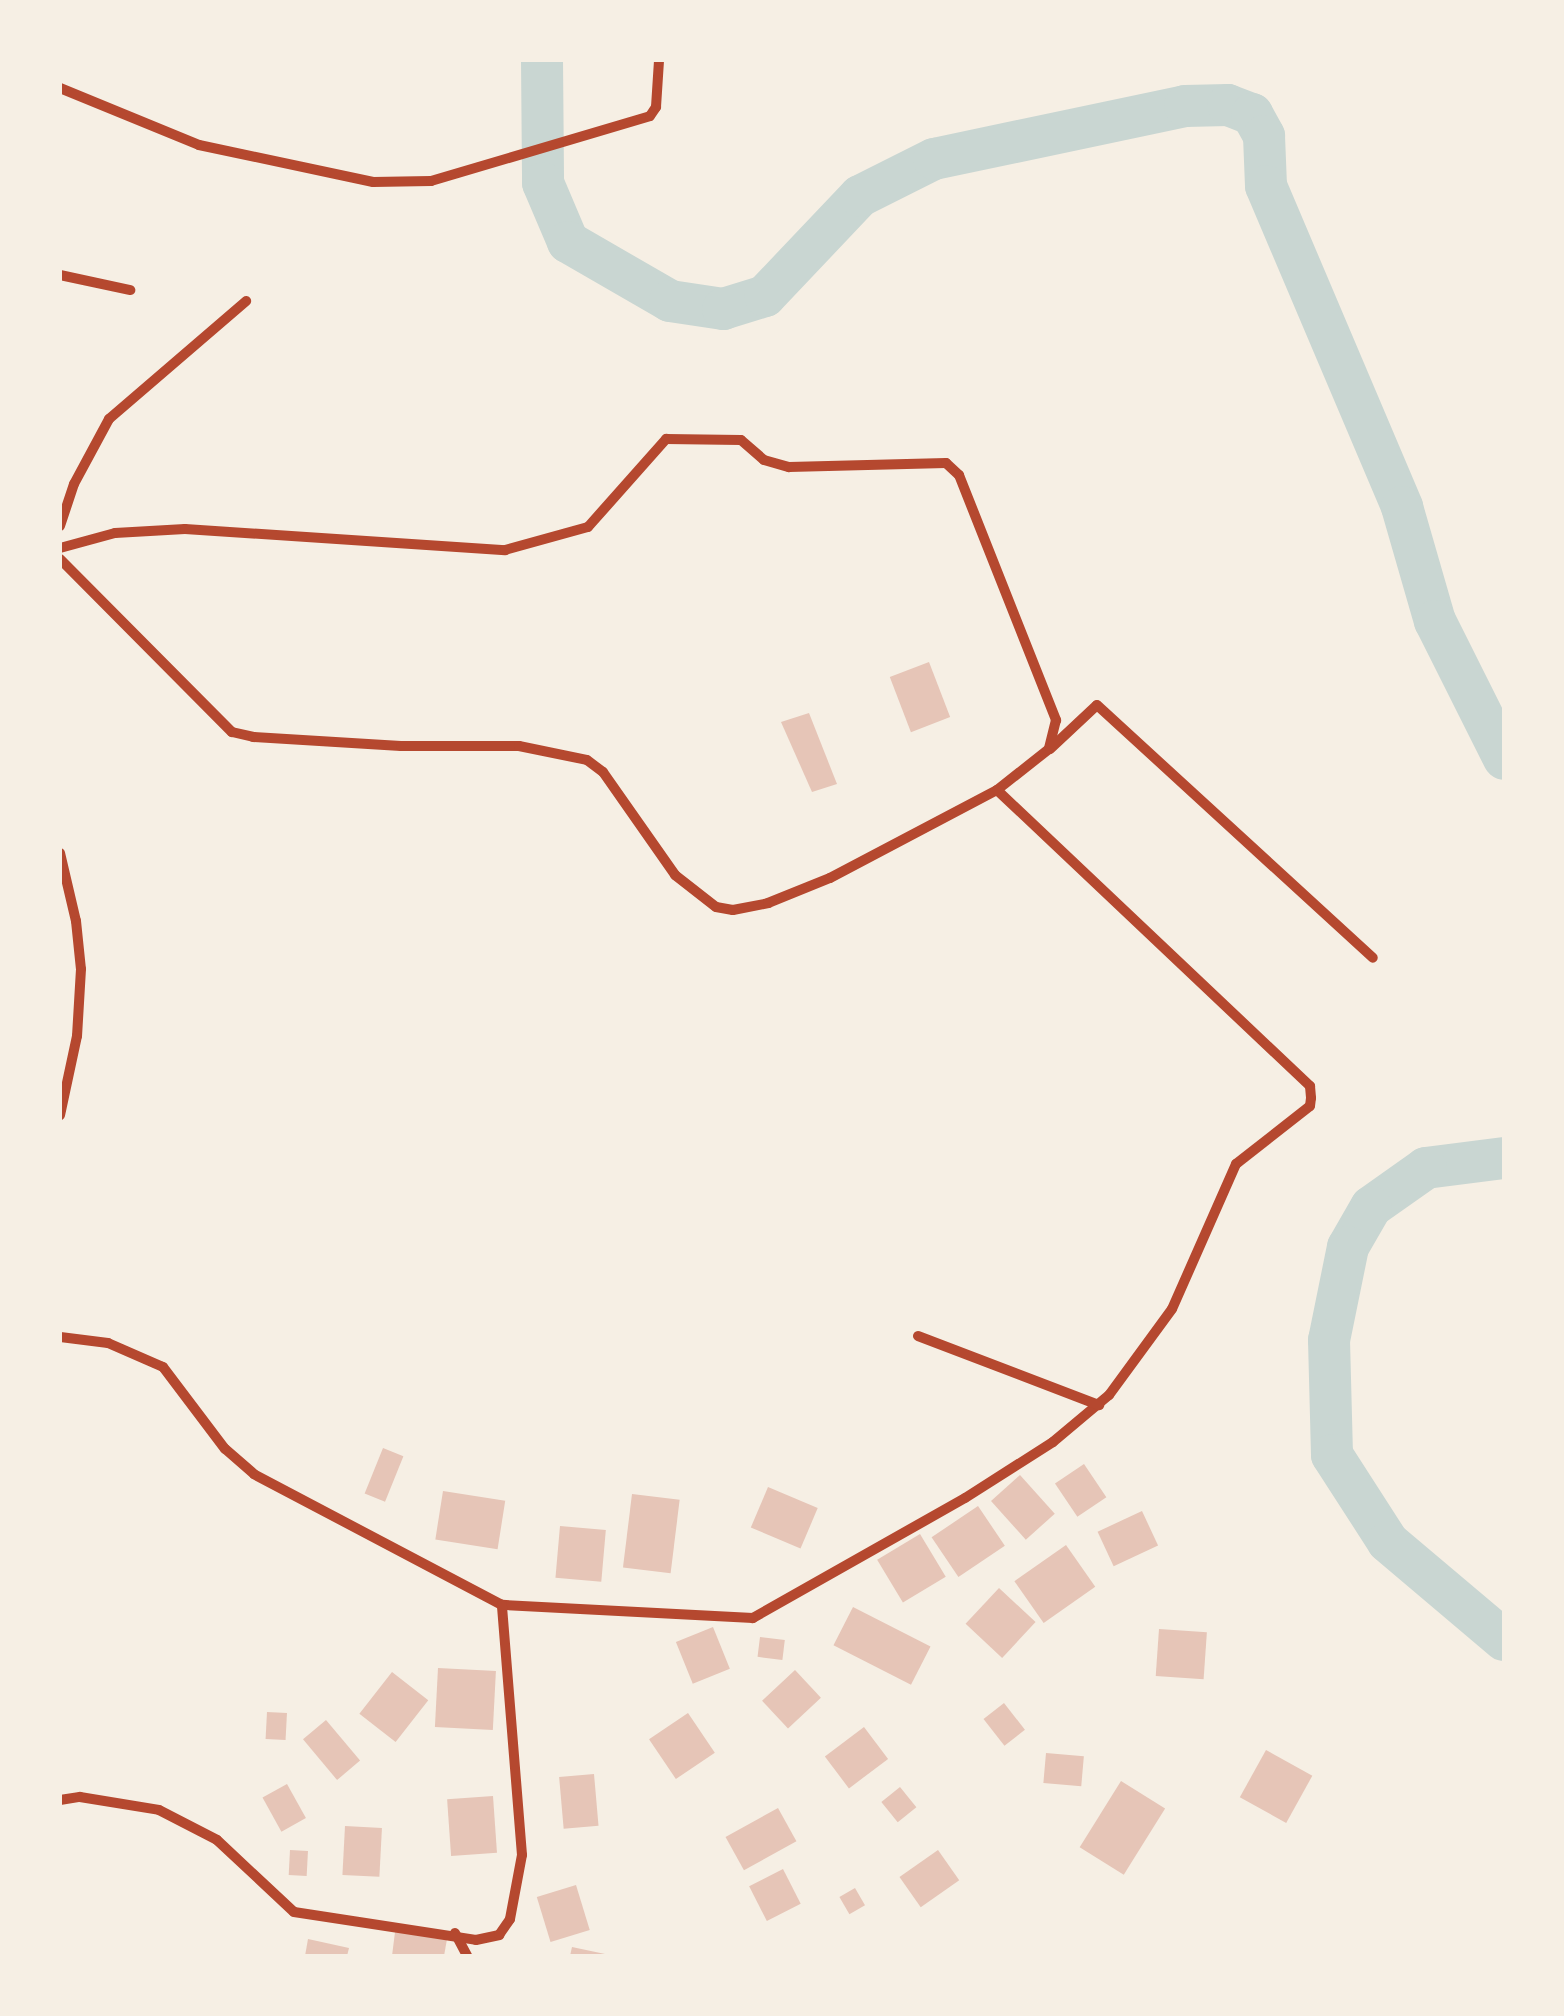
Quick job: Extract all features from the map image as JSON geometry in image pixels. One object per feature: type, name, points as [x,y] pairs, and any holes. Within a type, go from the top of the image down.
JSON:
[{"type":"street","points":[[60,88],[199,144],[374,182],[431,181],[650,116],[656,108],[660,60]]},
{"type":"street","points":[[60,275],[130,290]]},
{"type":"street","points":[[60,526],[74,484],[110,419],[246,302]]},
{"type":"street","points":[[60,548],[115,533],[185,530],[505,550],[588,527],[666,440],[741,440],[764,460],[789,467],[946,464],[959,476],[1056,720],[1049,749]]},
{"type":"street","points":[[60,558],[232,732],[253,737],[401,746],[519,746],[588,760],[603,772],[675,875],[716,907],[734,910],[768,903],[830,878],[997,790],[1097,705],[1373,958]]},
{"type":"street","points":[[60,1336],[108,1343],[164,1367],[225,1449],[254,1474],[502,1604],[753,1618],[965,1498],[1053,1442],[1099,1405],[1172,1309],[1236,1164],[1310,1106],[1310,1086],[997,790]]},
{"type":"street","points":[[60,853],[76,921],[81,969],[77,1036],[60,1115]]},
{"type":"street","points":[[918,1336],[1099,1405]]},
{"type":"street","points":[[60,1800],[80,1797],[159,1810],[218,1840],[294,1912],[455,1933],[476,1940],[499,1935],[510,1919],[522,1855],[502,1604]]},
{"type":"street","points":[[455,1933],[466,1956]]},
{"type":"building","points":[[929,662],[950,717],[911,732],[890,677]]},
{"type":"building","points":[[809,713],[837,784],[812,792],[781,722]]},
{"type":"building","points":[[383,1448],[403,1456],[385,1502],[365,1493]]},
{"type":"building","points":[[1084,1464],[1106,1497],[1077,1517],[1055,1484]]},
{"type":"building","points":[[1020,1475],[1055,1514],[1026,1540],[991,1501]]},
{"type":"building","points":[[768,1487],[818,1508],[801,1549],[751,1528]]},
{"type":"building","points":[[443,1491],[505,1501],[498,1549],[435,1539]]},
{"type":"building","points":[[632,1494],[680,1500],[671,1573],[623,1567]]},
{"type":"building","points":[[978,1506],[1005,1546],[958,1577],[932,1537]]},
{"type":"building","points":[[1142,1511],[1158,1545],[1114,1566],[1098,1532]]},
{"type":"building","points":[[560,1526],[606,1530],[601,1582],[555,1578]]},
{"type":"building","points":[[920,1534],[946,1577],[903,1603],[877,1560]]},
{"type":"building","points":[[1066,1545],[1095,1587],[1044,1623],[1014,1581]]},
{"type":"building","points":[[999,1588],[1036,1622],[1002,1658],[966,1624]]},
{"type":"building","points":[[853,1607],[931,1646],[911,1685],[833,1645]]},
{"type":"building","points":[[713,1627],[730,1669],[693,1684],[676,1642]]},
{"type":"building","points":[[1159,1629],[1207,1632],[1204,1679],[1156,1676]]},
{"type":"building","points":[[760,1637],[785,1640],[782,1660],[758,1657]]},
{"type":"building","points":[[438,1668],[496,1671],[493,1730],[435,1727]]},
{"type":"building","points":[[795,1670],[821,1698],[788,1728],[762,1701]]},
{"type":"building","points":[[392,1672],[428,1700],[396,1742],[359,1714]]},
{"type":"building","points":[[1004,1703],[1025,1730],[1004,1746],[984,1719]]},
{"type":"building","points":[[267,1712],[287,1713],[286,1740],[266,1739]]},
{"type":"building","points":[[688,1713],[715,1753],[676,1779],[649,1739]]},
{"type":"building","points":[[326,1720],[360,1761],[337,1780],[303,1739]]},
{"type":"building","points":[[864,1727],[888,1759],[849,1788],[825,1756]]},
{"type":"building","points":[[1266,1750],[1312,1776],[1286,1823],[1240,1797]]},
{"type":"building","points":[[1046,1753],[1084,1756],[1081,1786],[1043,1783]]},
{"type":"building","points":[[594,1774],[599,1826],[564,1829],[559,1777]]},
{"type":"building","points":[[1121,1781],[1165,1809],[1124,1875],[1080,1847]]},
{"type":"building","points":[[287,1784],[306,1818],[281,1832],[263,1798]]},
{"type":"building","points":[[900,1787],[916,1807],[898,1822],[881,1802]]},
{"type":"building","points":[[493,1796],[497,1853],[451,1856],[447,1799]]},
{"type":"building","points":[[778,1808],[796,1841],[744,1870],[726,1837]]},
{"type":"building","points":[[345,1826],[382,1828],[379,1877],[342,1875]]},
{"type":"building","points":[[290,1850],[308,1851],[307,1876],[289,1875]]},
{"type":"building","points":[[938,1850],[959,1880],[921,1907],[899,1877]]},
{"type":"building","points":[[783,1869],[801,1904],[767,1921],[749,1886]]},
{"type":"building","points":[[576,1885],[590,1930],[551,1942],[537,1897]]},
{"type":"building","points":[[855,1888],[865,1905],[849,1914],[839,1897]]},
{"type":"building","points":[[395,1932],[447,1939],[444,1956],[392,1956]]},
{"type":"building","points":[[308,1939],[349,1948],[347,1956],[305,1956]]},
{"type":"building","points":[[572,1947],[605,1954],[605,1956],[570,1956]]},
{"type":"waterway","points":[[542,60],[543,183],[568,242],[670,301],[723,309],[765,296],[860,196],[934,159],[1185,106],[1228,105],[1252,114],[1264,136],[1266,186],[1402,507],[1435,621],[1504,759]]},
{"type":"waterway","points":[[1504,1158],[1426,1168],[1371,1207],[1348,1247],[1329,1340],[1332,1455],[1388,1542],[1504,1640]]}]
